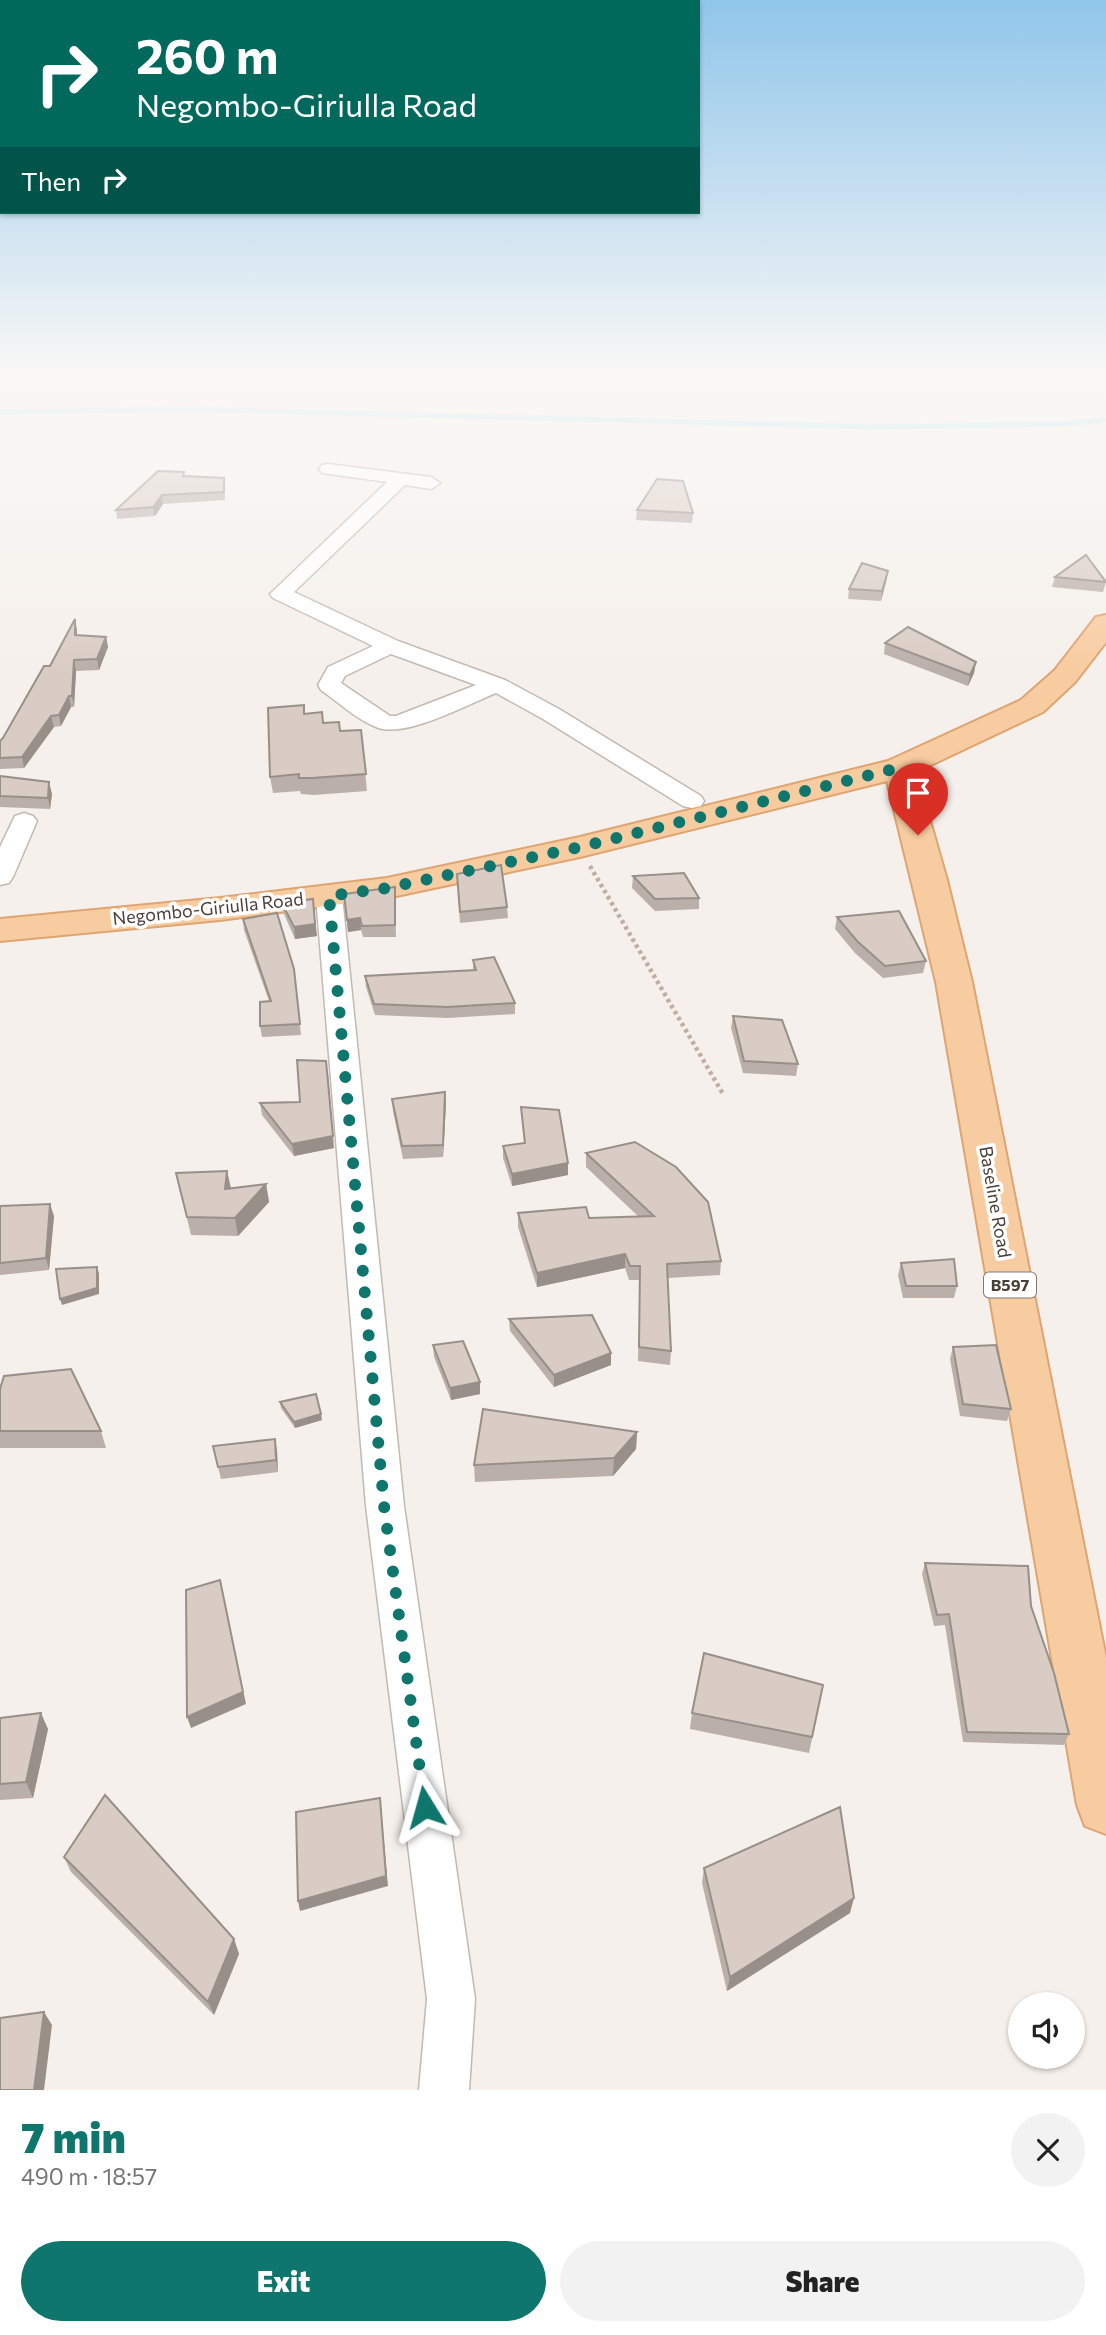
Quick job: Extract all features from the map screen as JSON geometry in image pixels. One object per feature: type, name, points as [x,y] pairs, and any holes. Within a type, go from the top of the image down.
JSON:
[{"type":"main road","name":"Negombo-Giriulla Road","points":[[0,930],[387,888],[580,847],[898,768],[1032,706],[1065,676],[1106,623]]},
{"type":"main road","name":"Baseline Road","points":[[898,768],[930,880],[954,982],[1106,1805]]},
{"type":"street","points":[[376,476],[431,483]]},
{"type":"street","points":[[401,479],[280,594],[390,646],[497,685],[551,714],[692,801]]},
{"type":"street","points":[[390,646],[336,672],[329,685],[386,723],[399,723],[497,685]]},
{"type":"street","points":[[0,877],[24,821]]},
{"type":"street","points":[[329,896],[384,1506],[451,2000],[444,2090]]},
{"type":"path","points":[[580,847],[608,901],[723,1094]]},
{"type":"building","points":[[153,476],[224,478],[224,492],[162,495],[153,507],[116,510]]},
{"type":"building","points":[[657,479],[683,481],[693,513],[637,510]]},
{"type":"building","points":[[1086,555],[1106,582],[1055,577]]},
{"type":"building","points":[[862,563],[888,571],[882,591],[849,589]]},
{"type":"building","points":[[75,619],[75,635],[106,637],[97,659],[74,660],[72,696],[69,696],[59,715],[51,716],[22,757],[0,758],[0,741],[44,666],[50,666]]},
{"type":"building","points":[[908,627],[976,662],[970,675],[885,643]]},
{"type":"building","points":[[304,705],[304,714],[322,712],[323,723],[339,722],[340,731],[361,730],[366,774],[312,778],[299,778],[299,774],[270,777],[268,708]]},
{"type":"building","points":[[0,776],[49,782],[48,798],[0,796]]},
{"type":"building","points":[[501,865],[507,907],[460,912],[457,874]]},
{"type":"building","points":[[684,873],[699,898],[655,899],[633,876]]},
{"type":"building","points":[[395,887],[395,925],[362,926],[360,918],[347,920],[344,894]]},
{"type":"building","points":[[313,899],[315,924],[294,927],[282,903]]},
{"type":"building","points":[[899,911],[926,961],[885,966],[857,941],[837,917]]},
{"type":"building","points":[[277,913],[294,969],[300,1024],[260,1026],[260,1002],[271,1001],[243,919]]},
{"type":"building","points":[[494,957],[515,1003],[447,1007],[374,1004],[365,976],[476,970],[473,960]]},
{"type":"building","points":[[733,1016],[782,1020],[798,1064],[744,1061]]},
{"type":"building","points":[[297,1060],[326,1061],[333,1136],[292,1144],[260,1103],[300,1102]]},
{"type":"building","points":[[445,1092],[443,1145],[402,1146],[392,1099]]},
{"type":"building","points":[[521,1107],[559,1110],[568,1163],[512,1174],[503,1146],[525,1143]]},
{"type":"building","points":[[635,1142],[676,1167],[708,1202],[721,1261],[667,1264],[671,1351],[639,1347],[640,1266],[630,1266],[625,1254],[537,1273],[518,1213],[586,1207],[589,1218],[654,1216],[586,1153]]},
{"type":"building","points":[[227,1171],[225,1189],[266,1184],[235,1218],[187,1217],[176,1173]]},
{"type":"building","points":[[50,1204],[46,1258],[0,1263],[0,1206]]},
{"type":"building","points":[[954,1259],[957,1286],[906,1286],[901,1263]]},
{"type":"building","points":[[97,1267],[97,1288],[60,1299],[56,1269]]},
{"type":"building","points":[[592,1315],[611,1353],[554,1375],[509,1319]]},
{"type":"building","points":[[463,1341],[480,1382],[450,1388],[433,1345]]},
{"type":"building","points":[[996,1345],[1011,1409],[963,1404],[953,1347]]},
{"type":"building","points":[[71,1369],[101,1431],[0,1431],[0,1389],[4,1376]]},
{"type":"building","points":[[316,1394],[321,1414],[294,1422],[280,1402]]},
{"type":"building","points":[[483,1409],[637,1432],[614,1458],[474,1465]]},
{"type":"building","points":[[275,1439],[276,1460],[218,1467],[213,1446]]},
{"type":"building","points":[[925,1563],[1028,1566],[1031,1606],[1054,1673],[1069,1734],[967,1732],[949,1614],[937,1615]]},
{"type":"building","points":[[220,1580],[243,1692],[187,1717],[186,1590]]},
{"type":"building","points":[[704,1653],[823,1685],[812,1737],[692,1713]]},
{"type":"building","points":[[41,1713],[26,1782],[0,1784],[0,1718]]},
{"type":"building","points":[[105,1795],[234,1939],[208,2002],[64,1857]]},
{"type":"building","points":[[380,1798],[386,1876],[298,1901],[296,1812]]},
{"type":"building","points":[[840,1807],[854,1898],[730,1977],[704,1868]]},
{"type":"building","points":[[44,2012],[34,2090],[0,2090],[0,2018]]},
{"type":"route","points":[[425,1807],[384,1506],[329,896],[387,888],[580,847],[898,768],[918,835]]}]
